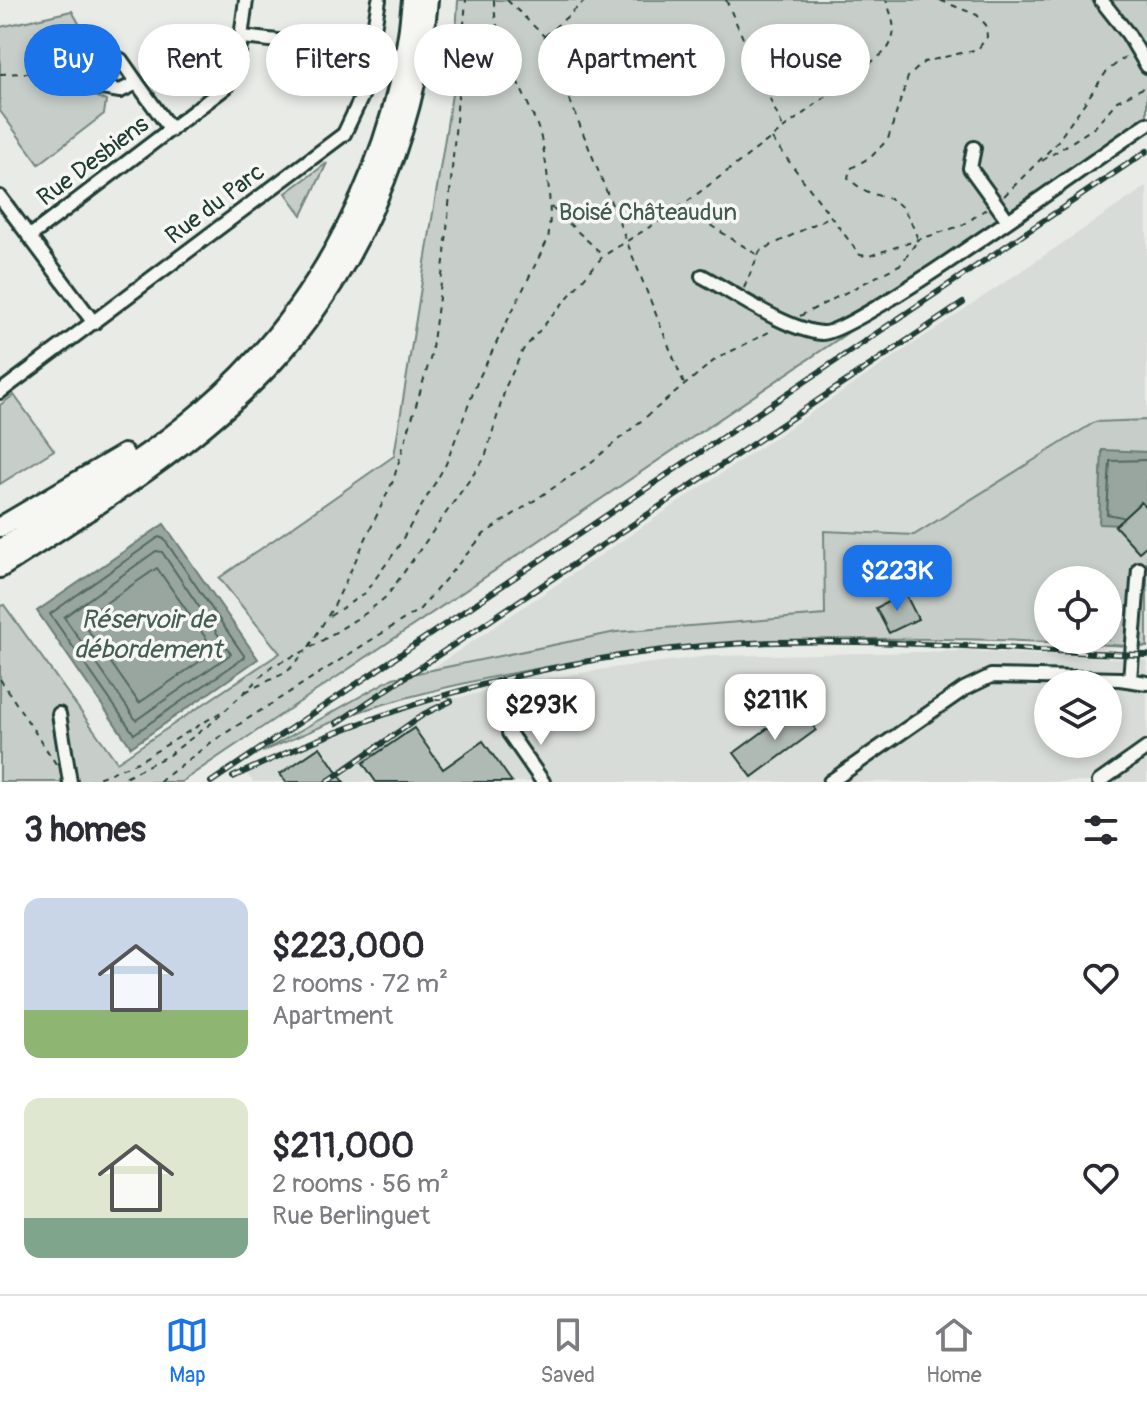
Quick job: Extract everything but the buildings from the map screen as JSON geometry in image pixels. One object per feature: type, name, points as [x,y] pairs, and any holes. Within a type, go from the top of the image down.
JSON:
[{"type":"highway","points":[[0,549],[157,446],[213,402],[246,369],[296,309],[352,212],[394,106],[412,0]]},
{"type":"highway","points":[[0,581],[211,422],[292,341],[322,299],[359,233],[400,139],[417,78],[428,0]]},
{"type":"highway","points":[[0,527],[213,402]]},
{"type":"highway","points":[[0,568],[123,488]]},
{"type":"street","name":"Rue Desbiens","points":[[244,24],[246,0]]},
{"type":"street","name":"Rue du Parc","points":[[375,24],[379,0]]},
{"type":"street","points":[[1101,0],[1139,50],[1147,66]]},
{"type":"street","points":[[122,61],[171,130]]},
{"type":"street","points":[[122,90],[137,83]]},
{"type":"street","name":"Rue Desbiens","points":[[29,237],[214,96]]},
{"type":"street","name":"Rue du Parc","points":[[2,386],[94,323],[344,134],[355,116],[360,96]]},
{"type":"street","points":[[702,276],[789,322],[819,332],[839,330],[1147,124]]},
{"type":"street","points":[[974,148],[970,168],[1007,219]]},
{"type":"street","points":[[0,197],[94,323]]},
{"type":"street","points":[[1130,679],[1139,569]]},
{"type":"street","points":[[830,782],[977,681],[1006,675],[1130,679],[1147,683]]},
{"type":"street","points":[[59,714],[70,782]]},
{"type":"street","points":[[509,733],[543,782]]},
{"type":"street","points":[[1099,782],[1147,748]]},
{"type":"path","points":[[242,693],[287,672],[307,650],[328,616],[397,470],[433,348],[445,254],[466,0]]},
{"type":"path","points":[[328,616],[355,602],[379,578],[440,476],[478,380],[544,252],[550,228],[550,207],[540,137],[499,31],[494,0]]},
{"type":"path","points":[[507,0],[538,30]]},
{"type":"path","points":[[558,24],[586,0]]},
{"type":"path","points":[[726,0],[783,129]]},
{"type":"path","points":[[115,782],[169,755],[275,664],[307,650],[372,609],[391,591],[485,458],[506,386],[518,358],[603,256],[680,206],[886,51],[893,41],[895,26],[886,0]]},
{"type":"path","points":[[918,240],[910,215],[894,198],[860,189],[848,178],[850,169],[872,156],[888,139],[908,77],[924,62],[978,49],[987,37],[986,25],[977,15],[939,0]]},
{"type":"path","points":[[772,138],[860,255],[869,256],[963,225],[1016,187],[1038,164],[1107,71],[1139,50]]},
{"type":"path","points":[[0,74],[24,73]]},
{"type":"path","points":[[1038,164],[1095,127],[1117,101],[1147,86]]},
{"type":"path","points":[[569,96],[685,385]]},
{"type":"path","points":[[680,206],[757,254]]},
{"type":"path","points":[[550,207],[603,256]]},
{"type":"path","points":[[741,297],[757,254],[769,244],[831,216]]},
{"type":"path","points":[[159,782],[213,741],[420,609],[484,534],[589,464],[716,359],[901,264],[918,240]]},
{"type":"path","points":[[0,679],[59,770]]},
{"type":"path","points":[[88,782],[138,762],[222,712]]},
{"type":"shaded area","points":[[1147,186],[1147,420],[1095,422],[914,535],[824,531],[826,615],[616,632],[430,670]]},
{"type":"shaded area","points":[[970,651],[1147,660],[1147,782],[253,782],[243,769],[409,709],[521,683],[709,656]]},
{"type":"green space","name":"Boisé Châteaudun","points":[[458,0],[1147,0],[1147,131],[181,782],[0,782],[0,606],[4,605],[117,762],[280,653],[219,578],[394,456],[452,96],[522,96],[522,24],[457,24]]},
{"type":"green space","points":[[72,11],[79,24],[24,24],[24,96],[95,96],[106,101],[104,114],[39,164],[0,111],[0,27]]},
{"type":"green space","points":[[327,163],[302,215],[286,193]]},
{"type":"green space","points":[[14,395],[54,450],[0,484],[0,405]]},
{"type":"green space","points":[[1147,420],[1147,647],[1122,646],[1122,566],[1034,566],[1034,642],[855,639],[758,643],[661,651],[564,664],[469,682],[360,711],[262,752],[393,678],[616,632],[825,615],[824,531],[914,535],[1095,422]]},
{"type":"water","points":[[1102,450],[1147,452],[1147,526],[1099,524]]},
{"type":"water","name":"Réservoir de débordement","points":[[164,524],[258,659],[131,747],[37,611]]},
{"type":"railway","points":[[211,782],[1147,151]]},
{"type":"railway","points":[[337,723],[963,303]]},
{"type":"railway","points":[[233,777],[364,722],[430,700],[566,665],[635,654],[706,646],[823,642],[1147,655]]},
{"type":"railway","points":[[327,782],[424,714],[451,701]]}]
